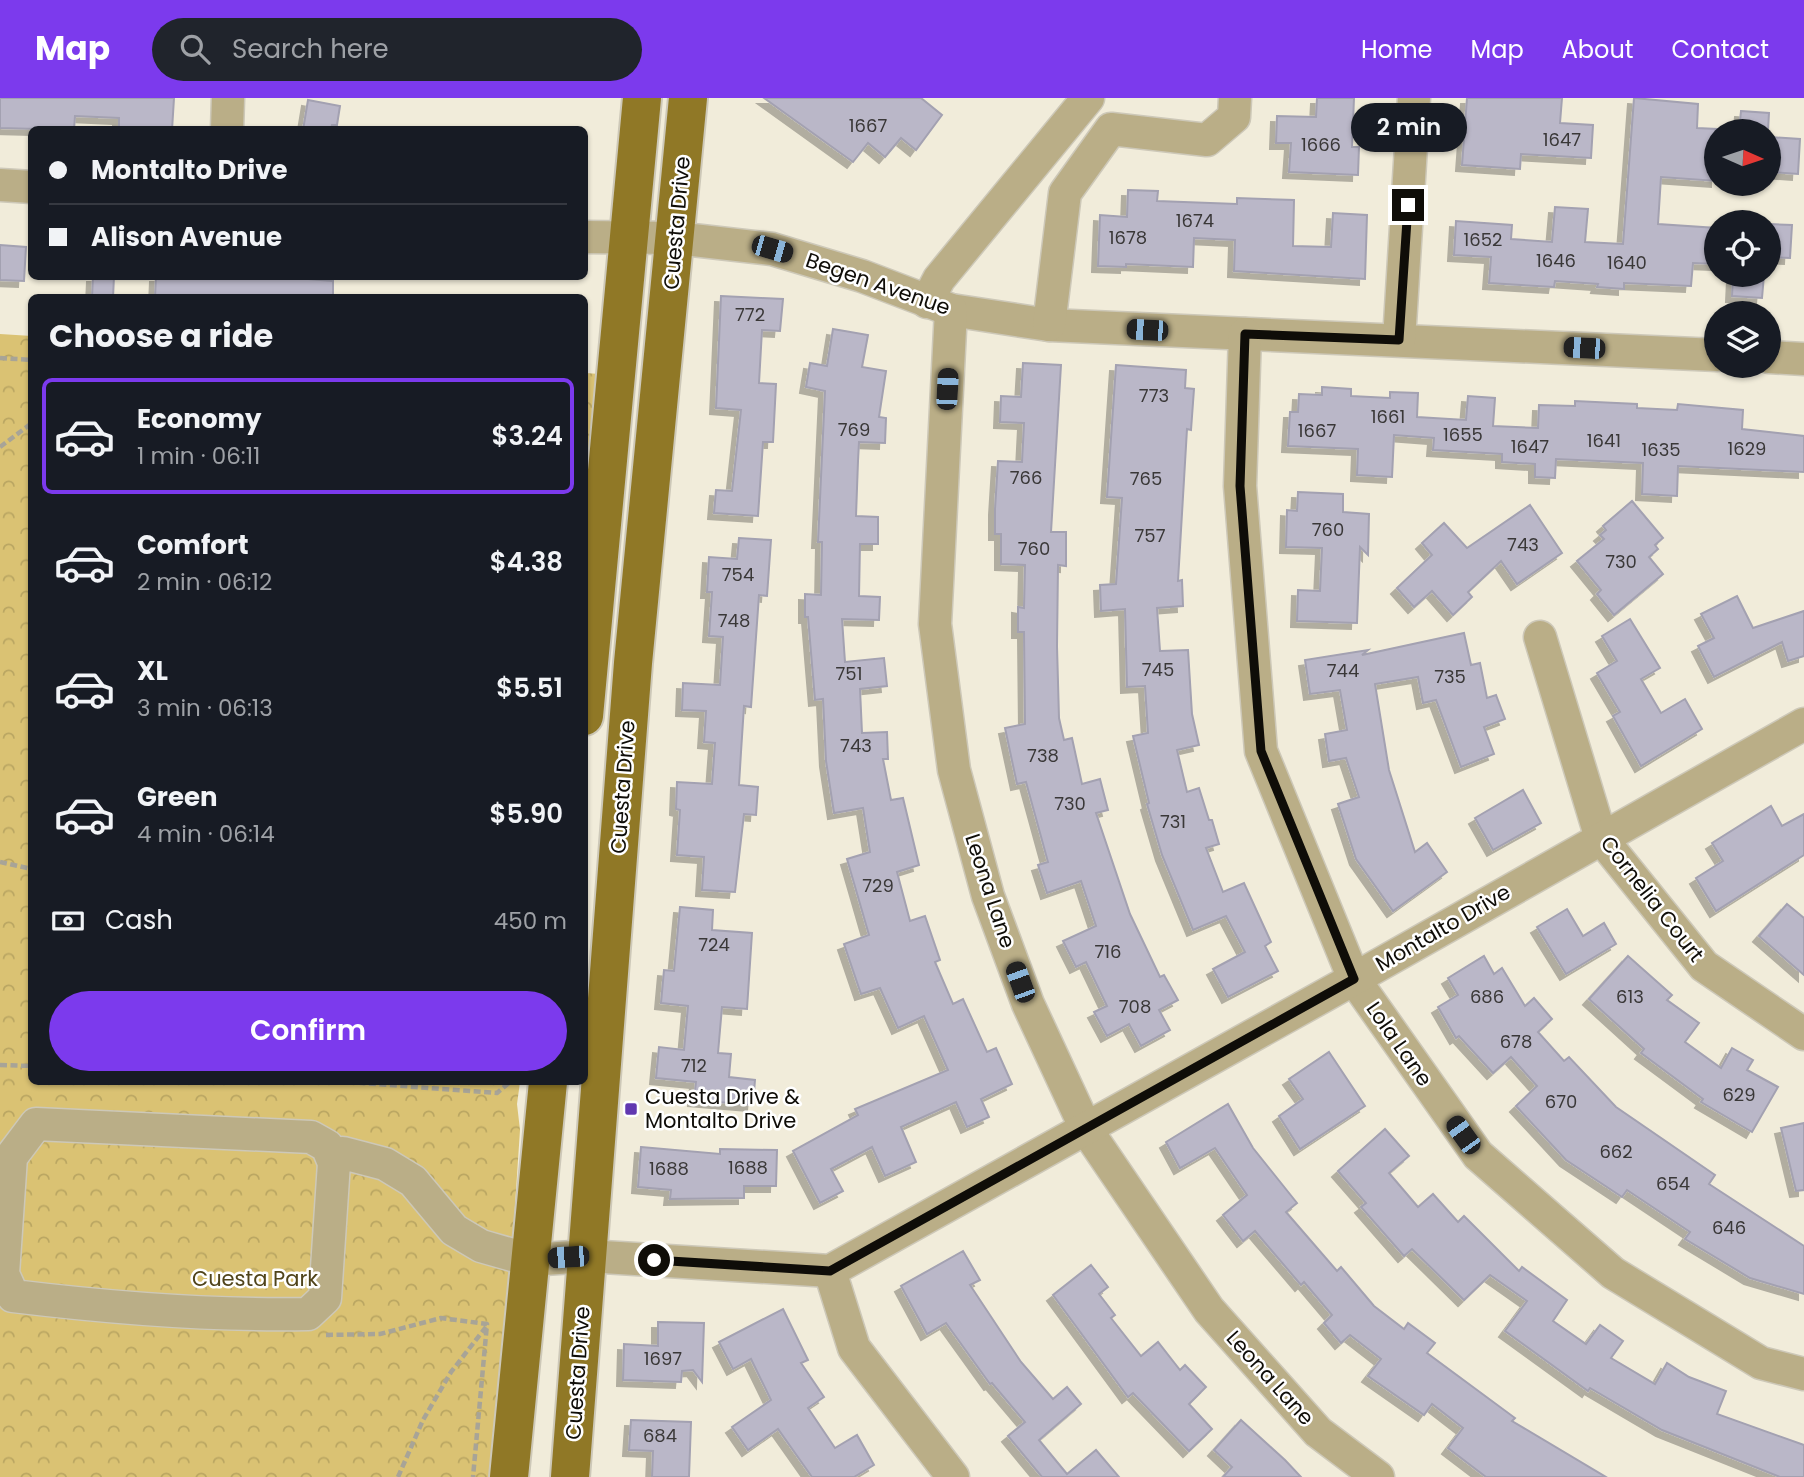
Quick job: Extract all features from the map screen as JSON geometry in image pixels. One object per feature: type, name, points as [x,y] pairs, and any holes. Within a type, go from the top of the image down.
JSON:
[{"type":"main road","name":"Cuesta Drive","points":[[588,676],[632,236],[642,98]]},
{"type":"main road","name":"Cuesta Drive","points":[[570,1477],[633,663],[688,98]]},
{"type":"main road","points":[[509,1477],[548,1085]]},
{"type":"street","points":[[227,126],[228,98]]},
{"type":"street","points":[[939,306],[939,279],[1088,98]]},
{"type":"street","points":[[1049,325],[1065,193],[1111,129],[1207,140],[1234,117],[1235,98]]},
{"type":"street","points":[[1399,340],[1414,98]]},
{"type":"street","points":[[0,185],[28,187]]},
{"type":"street","name":"Begen Avenue","points":[[588,237],[675,238],[772,249],[862,276],[939,306],[1049,325],[1704,354]]},
{"type":"street","name":"Leona Lane","points":[[939,306],[935,624],[954,770],[988,896],[1028,1003],[1086,1129],[1209,1310],[1318,1432],[1378,1477]]},
{"type":"street","name":"Lola Lane","points":[[1245,334],[1240,486],[1261,751],[1354,979],[1478,1155],[1613,1273],[1761,1363],[1804,1374]]},
{"type":"street","points":[[1781,358],[1804,359]]},
{"type":"street","name":"Cornelia Court","points":[[1540,637],[1601,838],[1704,966],[1804,1034]]},
{"type":"street","name":"Montalto Drive","points":[[830,1271],[1804,724]]},
{"type":"street","points":[[334,1163],[327,1146],[311,1137],[36,1124],[11,1157],[3,1274],[6,1284],[13,1296],[90,1305],[239,1315],[308,1314],[325,1298],[334,1163],[343,1153],[385,1164],[413,1181],[454,1230],[481,1246],[530,1260],[587,1256],[830,1271],[854,1348],[953,1477]]},
{"type":"path","points":[[0,358],[28,360]]},
{"type":"path","points":[[0,447],[28,426]]},
{"type":"path","points":[[0,862],[28,868]]},
{"type":"path","points":[[0,1065],[28,1066]]},
{"type":"path","points":[[389,1085],[497,1093],[506,1085]]},
{"type":"path","points":[[398,1477],[423,1420],[452,1372],[494,1316]]},
{"type":"path","points":[[473,1477],[487,1324]]},
{"type":"green space","name":"Cuesta Park","points":[[0,334],[28,336],[28,1085],[520,1085],[517,1104],[520,1130],[497,1477],[0,1477]]},
{"type":"green space","points":[[588,373],[600,374],[588,490]]},
{"type":"building","points":[[0,98],[174,98],[172,126],[119,126],[119,118],[75,116],[74,126],[0,128]]},
{"type":"building","points":[[764,98],[921,98],[942,115],[916,150],[901,138],[885,157],[868,143],[853,162]]},
{"type":"building","points":[[1317,98],[1354,98],[1352,147],[1359,147],[1358,175],[1289,172],[1291,143],[1276,143],[1277,116],[1316,117]]},
{"type":"building","points":[[1467,98],[1562,98],[1560,123],[1593,125],[1591,158],[1521,154],[1520,169],[1462,165]]},
{"type":"building","points":[[1634,98],[1698,104],[1697,128],[1704,128],[1704,180],[1661,177],[1658,224],[1704,227],[1704,263],[1693,263],[1691,286],[1624,283],[1624,289],[1555,281],[1554,287],[1489,283],[1491,257],[1454,255],[1456,221],[1512,225],[1511,239],[1552,242],[1555,207],[1588,209],[1585,242],[1623,244]]},
{"type":"building","points":[[308,100],[340,106],[337,125],[304,126]]},
{"type":"building","points":[[1741,111],[1769,113],[1769,119],[1740,119]]},
{"type":"building","points":[[1782,138],[1800,139],[1798,174],[1782,173]]},
{"type":"building","points":[[1128,190],[1158,191],[1157,201],[1237,204],[1237,198],[1294,200],[1293,246],[1331,247],[1333,213],[1367,215],[1365,279],[1234,271],[1235,240],[1194,238],[1193,267],[1126,264],[1126,267],[1098,266],[1100,215],[1127,217]]},
{"type":"building","points":[[1781,225],[1792,225],[1790,258],[1781,258]]},
{"type":"building","points":[[0,245],[26,247],[24,281],[0,280]]},
{"type":"building","points":[[93,280],[114,280],[113,294],[92,294]]},
{"type":"building","points":[[156,280],[333,281],[333,294],[155,294]]},
{"type":"building","points":[[1732,287],[1763,287],[1762,298],[1732,296]]},
{"type":"building","points":[[721,296],[783,299],[780,331],[762,330],[759,383],[776,384],[773,442],[763,442],[758,516],[714,513],[716,490],[732,491],[741,410],[716,408]]},
{"type":"building","points":[[833,329],[868,335],[862,367],[886,371],[879,417],[886,418],[885,443],[859,442],[856,516],[878,517],[878,544],[860,544],[859,596],[880,597],[879,620],[842,619],[845,662],[884,658],[887,686],[860,689],[862,733],[887,732],[888,759],[883,759],[891,800],[903,798],[919,865],[897,872],[910,921],[925,916],[940,960],[935,962],[953,1004],[963,999],[987,1052],[996,1048],[1012,1084],[981,1099],[989,1117],[967,1127],[956,1102],[901,1127],[916,1162],[885,1176],[872,1147],[831,1169],[843,1191],[820,1203],[793,1151],[858,1115],[855,1109],[948,1070],[924,1016],[898,1028],[880,988],[861,994],[844,944],[869,935],[847,859],[870,852],[863,808],[834,813],[826,761],[823,699],[815,700],[808,617],[805,617],[805,594],[821,595],[822,542],[818,542],[825,391],[806,387],[810,363],[827,366]]},
{"type":"building","points":[[1023,363],[1061,365],[1051,532],[1066,532],[1066,566],[1058,565],[1057,646],[1059,718],[1064,740],[1072,738],[1082,784],[1100,779],[1108,810],[1096,813],[1130,914],[1160,977],[1164,975],[1178,1000],[1159,1010],[1170,1030],[1141,1046],[1129,1024],[1107,1036],[1094,1012],[1107,1006],[1086,962],[1076,967],[1063,941],[1096,926],[1081,881],[1047,893],[1038,865],[1048,862],[1026,782],[1017,784],[1005,728],[1025,724],[1024,632],[1018,632],[1018,607],[1024,608],[1025,565],[1001,564],[1001,534],[995,534],[995,509],[998,461],[1022,462],[1024,423],[1000,422],[1001,396],[1021,397]]},
{"type":"building","points":[[1116,365],[1186,370],[1185,388],[1194,389],[1191,430],[1187,429],[1178,581],[1182,580],[1183,606],[1157,608],[1160,651],[1188,650],[1192,714],[1199,745],[1177,750],[1187,792],[1199,788],[1209,820],[1212,820],[1219,844],[1206,848],[1223,892],[1244,883],[1271,942],[1265,946],[1278,971],[1228,997],[1213,969],[1245,952],[1226,916],[1193,930],[1162,855],[1147,804],[1149,803],[1133,736],[1148,733],[1145,686],[1127,687],[1125,609],[1101,611],[1100,585],[1116,584],[1122,498],[1107,497]]},
{"type":"building","points":[[1322,387],[1351,389],[1351,396],[1390,398],[1390,392],[1418,393],[1417,417],[1466,420],[1468,396],[1495,398],[1493,426],[1538,428],[1539,405],[1575,406],[1575,401],[1637,404],[1637,408],[1677,410],[1678,404],[1743,410],[1742,429],[1804,436],[1804,472],[1678,466],[1677,496],[1642,494],[1643,463],[1556,459],[1555,478],[1535,477],[1535,464],[1502,462],[1502,454],[1433,450],[1434,438],[1394,435],[1392,477],[1357,475],[1358,449],[1288,446],[1290,412],[1298,412],[1299,394],[1322,395]]},
{"type":"building","points":[[1298,492],[1343,494],[1343,512],[1369,514],[1368,555],[1360,547],[1357,623],[1297,621],[1298,590],[1320,591],[1322,548],[1286,547],[1287,510],[1297,511]]},
{"type":"building","points":[[1632,501],[1663,538],[1655,545],[1658,549],[1649,557],[1663,574],[1614,615],[1597,594],[1601,590],[1577,561],[1604,539],[1600,535],[1606,530],[1603,526]]},
{"type":"building","points":[[1530,505],[1562,553],[1517,584],[1501,561],[1468,592],[1472,597],[1453,615],[1432,591],[1414,607],[1397,588],[1432,555],[1422,543],[1444,523],[1467,548]]},
{"type":"building","points":[[739,538],[771,540],[767,596],[759,595],[751,707],[744,706],[739,785],[758,787],[756,815],[744,814],[735,892],[702,890],[704,857],[677,855],[680,810],[676,809],[677,782],[712,784],[715,743],[704,742],[706,711],[682,710],[683,683],[720,685],[723,637],[709,636],[712,592],[707,592],[709,557],[737,559]]},
{"type":"building","points":[[1737,596],[1753,628],[1804,611],[1804,656],[1788,661],[1782,642],[1714,677],[1698,646],[1714,638],[1701,614]]},
{"type":"building","points":[[1630,619],[1660,668],[1641,679],[1661,713],[1685,699],[1702,729],[1641,766],[1613,716],[1620,712],[1597,673],[1617,661],[1602,636]]},
{"type":"building","points":[[1464,633],[1471,665],[1480,663],[1487,698],[1496,695],[1505,719],[1484,727],[1494,754],[1461,767],[1436,700],[1423,703],[1418,677],[1375,684],[1389,770],[1415,852],[1427,843],[1447,872],[1393,911],[1356,859],[1338,804],[1359,797],[1346,758],[1329,761],[1325,734],[1347,730],[1340,690],[1310,694],[1305,660],[1368,650],[1362,655]]},
{"type":"building","points":[[1523,790],[1541,823],[1493,850],[1475,818]]},
{"type":"building","points":[[1771,806],[1782,826],[1804,814],[1804,855],[1716,911],[1696,878],[1723,861],[1712,843]]},
{"type":"building","points":[[1787,904],[1804,918],[1804,975],[1759,936]]},
{"type":"building","points":[[680,907],[713,910],[712,930],[752,933],[747,1009],[722,1007],[718,1053],[731,1054],[729,1077],[755,1080],[753,1105],[694,1100],[696,1082],[656,1078],[659,1047],[684,1050],[688,1006],[661,1003],[664,970],[674,971]]},
{"type":"building","points":[[1567,909],[1583,936],[1604,923],[1616,944],[1566,974],[1537,927]]},
{"type":"building","points":[[1484,956],[1494,974],[1502,968],[1525,1006],[1534,998],[1552,1019],[1538,1032],[1564,1061],[1569,1057],[1616,1107],[1715,1175],[1709,1184],[1804,1246],[1804,1294],[1750,1278],[1685,1239],[1690,1232],[1627,1190],[1622,1197],[1566,1160],[1516,1106],[1537,1086],[1511,1057],[1493,1073],[1459,1036],[1456,1038],[1438,1007],[1458,995],[1448,978]]},
{"type":"building","points":[[1628,956],[1672,995],[1667,1000],[1699,1023],[1685,1042],[1721,1068],[1732,1048],[1753,1060],[1747,1070],[1778,1087],[1752,1132],[1701,1102],[1703,1099],[1641,1053],[1644,1049],[1589,999]]},
{"type":"building","points":[[1329,1052],[1365,1106],[1300,1149],[1279,1116],[1303,1099],[1289,1079]]},
{"type":"building","points":[[1228,1104],[1253,1148],[1297,1203],[1286,1212],[1337,1271],[1341,1267],[1374,1306],[1404,1329],[1408,1323],[1435,1343],[1427,1353],[1515,1418],[1512,1421],[1606,1477],[1486,1477],[1448,1448],[1463,1428],[1432,1404],[1424,1415],[1368,1376],[1381,1359],[1350,1335],[1341,1343],[1324,1323],[1332,1315],[1304,1282],[1301,1285],[1255,1231],[1243,1241],[1223,1215],[1247,1195],[1215,1148],[1180,1168],[1166,1142]]},
{"type":"building","points":[[1804,1123],[1804,1190],[1796,1191],[1781,1128]]},
{"type":"building","points":[[1385,1129],[1409,1156],[1389,1173],[1418,1207],[1433,1194],[1458,1222],[1464,1216],[1519,1271],[1522,1267],[1567,1300],[1553,1321],[1586,1344],[1600,1325],[1623,1341],[1611,1358],[1655,1384],[1667,1363],[1689,1377],[1726,1391],[1717,1414],[1804,1445],[1804,1477],[1780,1477],[1662,1430],[1590,1388],[1588,1391],[1505,1331],[1527,1301],[1490,1275],[1464,1300],[1412,1249],[1404,1256],[1361,1207],[1366,1203],[1338,1171]]},
{"type":"building","points":[[641,1147],[720,1154],[720,1149],[777,1150],[776,1186],[744,1186],[744,1198],[670,1199],[671,1190],[638,1187]]},
{"type":"building","points":[[963,1251],[980,1280],[970,1285],[1021,1362],[1053,1399],[1067,1387],[1081,1404],[1039,1440],[1067,1474],[1096,1450],[1119,1477],[1042,1477],[1008,1436],[1025,1422],[992,1383],[990,1384],[946,1323],[927,1334],[901,1286]]},
{"type":"building","points":[[1091,1265],[1108,1287],[1099,1294],[1115,1315],[1111,1318],[1141,1356],[1158,1342],[1180,1370],[1185,1365],[1206,1387],[1189,1404],[1212,1429],[1189,1451],[1133,1393],[1128,1397],[1053,1295]]},
{"type":"building","points":[[783,1309],[808,1360],[801,1363],[824,1397],[808,1408],[835,1448],[857,1435],[874,1465],[854,1477],[812,1477],[778,1429],[748,1450],[732,1427],[771,1400],[751,1359],[733,1369],[719,1342]]},
{"type":"building","points":[[658,1322],[704,1323],[702,1382],[693,1370],[682,1371],[681,1382],[623,1380],[624,1344],[658,1346]]},
{"type":"building","points":[[631,1420],[691,1422],[689,1477],[652,1477],[653,1451],[629,1450]]},
{"type":"building","points":[[1241,1420],[1301,1477],[1223,1477],[1232,1467],[1214,1450]]},
{"type":"place","name":"Cuesta Drive & Montalto Drive","points":[[631,1109]]},
{"type":"route","points":[[654,1260],[830,1271],[1354,979],[1261,751],[1240,486],[1245,334],[1399,340],[1408,205]]}]
